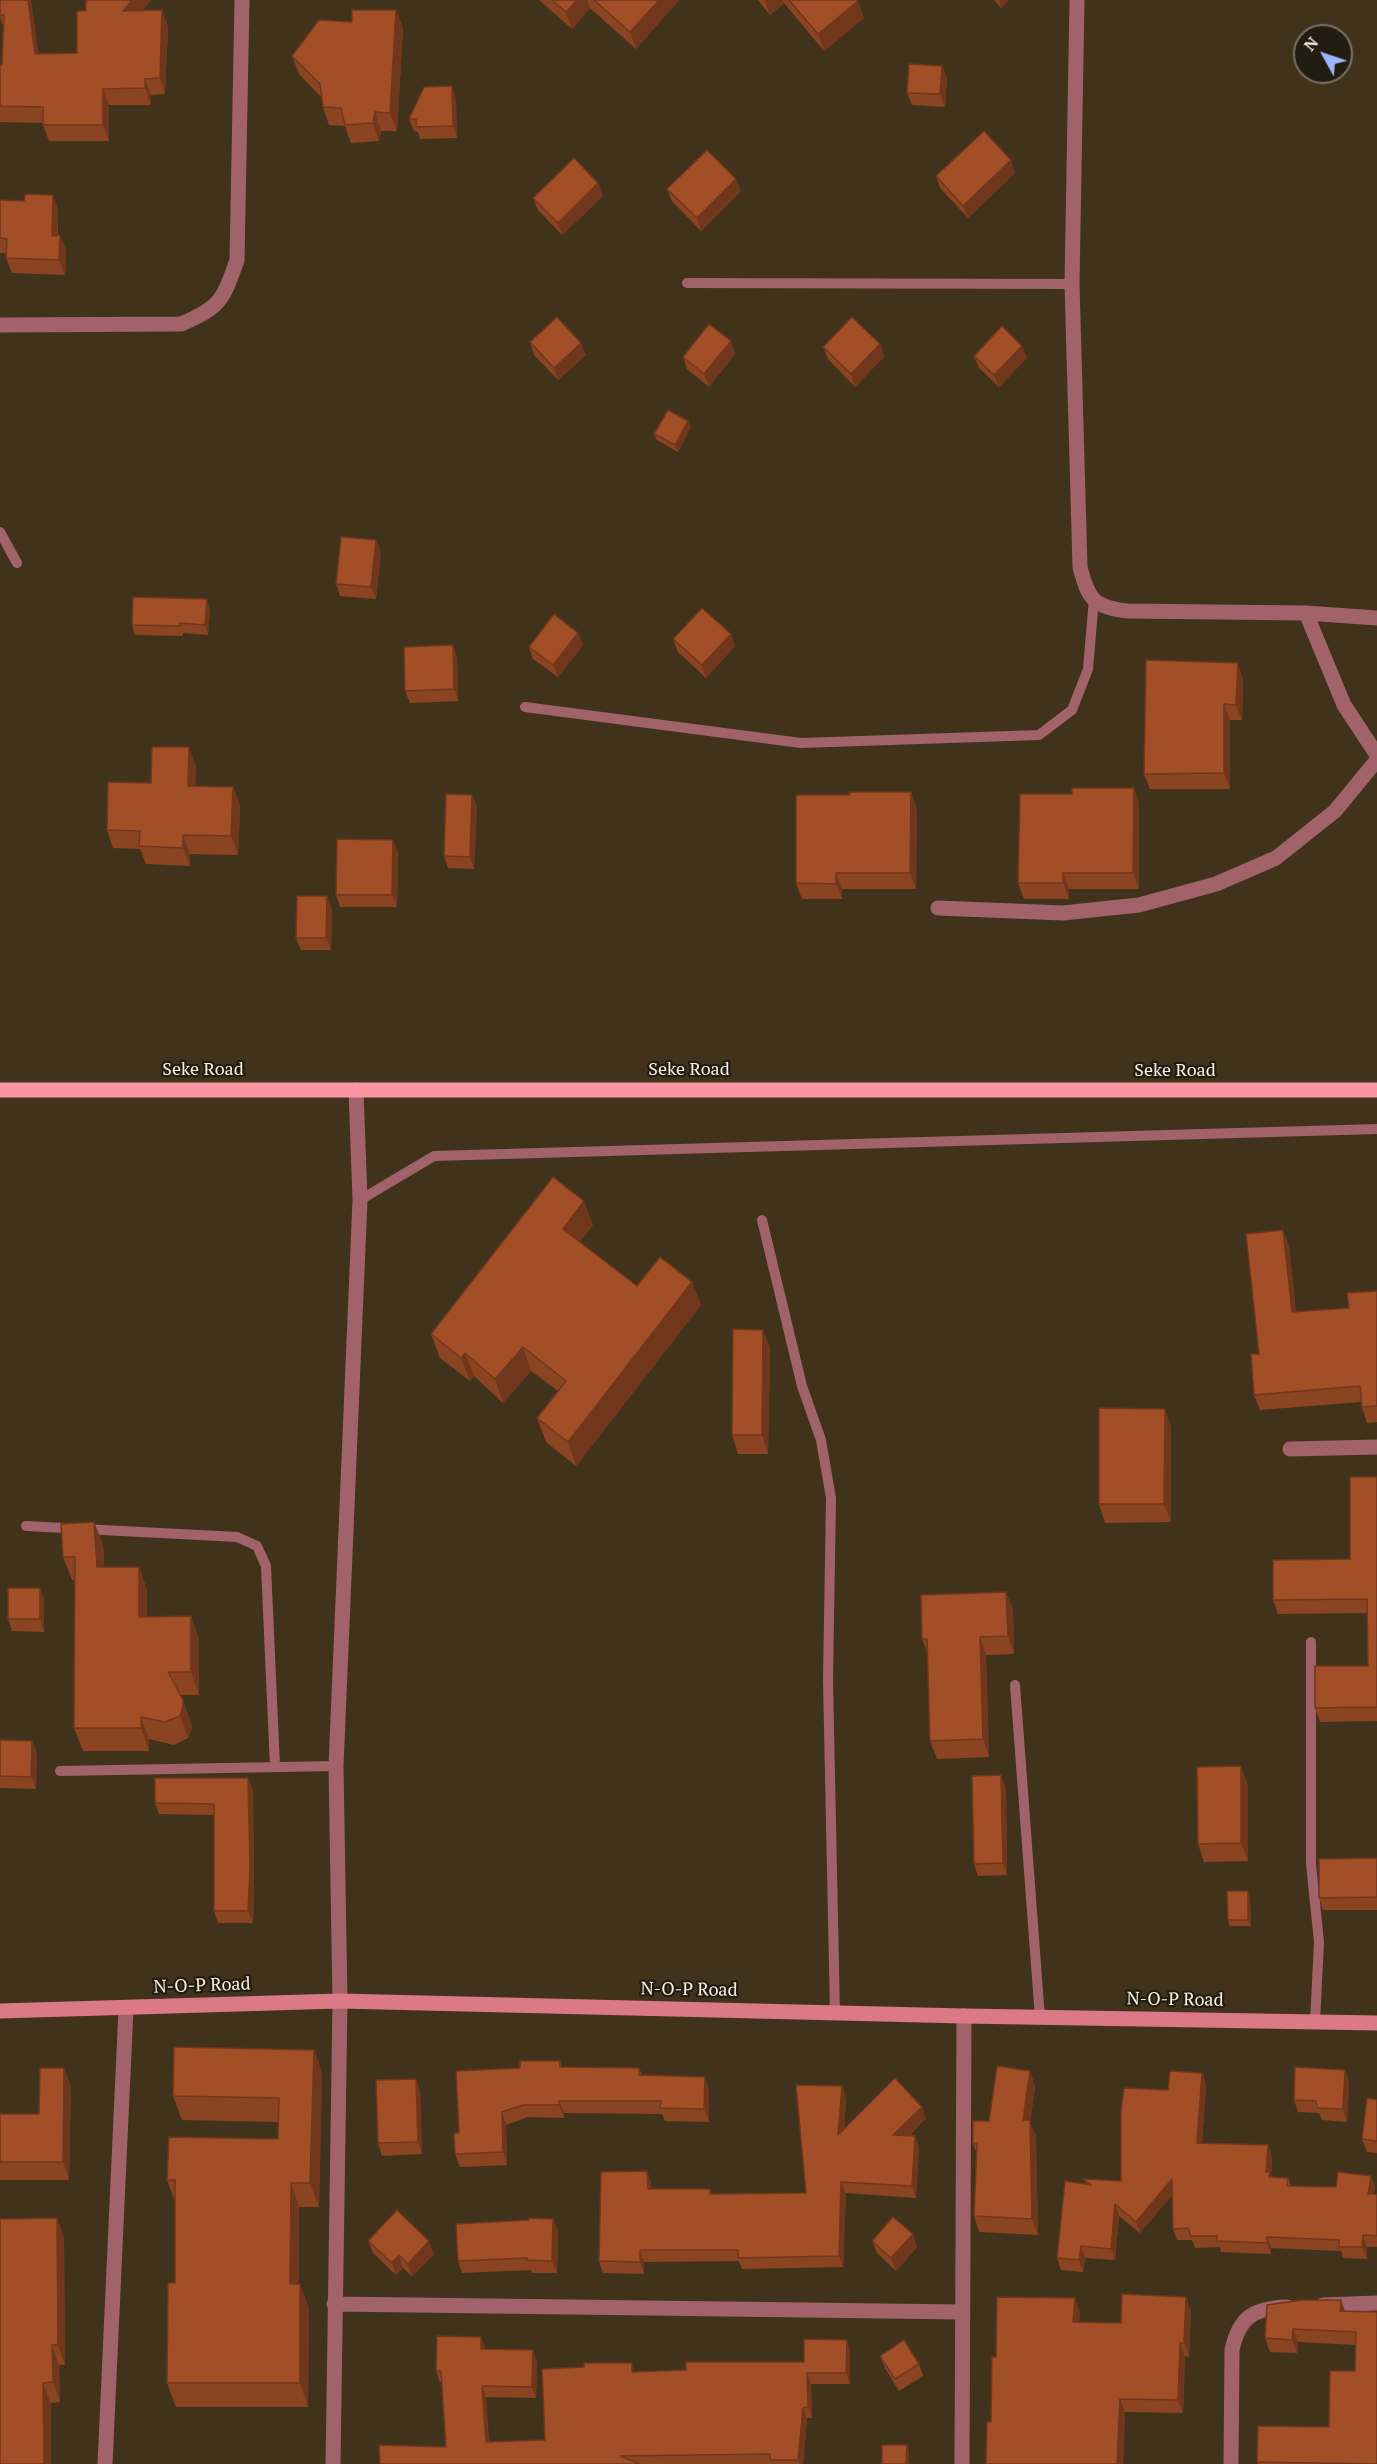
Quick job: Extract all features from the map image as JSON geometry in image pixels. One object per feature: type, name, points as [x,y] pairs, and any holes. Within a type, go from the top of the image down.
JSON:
[{"type":"main road","name":"Seke Road","points":[[0,1089],[1377,1090]]},
{"type":"street","points":[[0,325],[181,324],[207,313],[225,293],[237,261],[242,0]]},
{"type":"street","points":[[1077,0],[1071,284],[1080,567],[1085,588],[1094,600],[1107,609],[1306,613],[1377,618]]},
{"type":"street","points":[[1306,613],[1344,705],[1377,755]]},
{"type":"street","points":[[938,908],[1063,913],[1139,905],[1216,884],[1276,858],[1335,811],[1377,760]]},
{"type":"street","points":[[333,2464],[340,2001],[336,1766],[360,1200],[356,1090]]},
{"type":"street","points":[[1290,1449],[1377,1447]]},
{"type":"street","name":"N-O-P Road","points":[[0,2011],[340,2001],[836,2014],[1377,2023]]},
{"type":"street","points":[[105,2464],[126,2009]]},
{"type":"street","points":[[962,2464],[964,2016]]},
{"type":"street","points":[[1231,2464],[1232,2350],[1235,2333],[1244,2320],[1257,2311],[1276,2307],[1377,2303]]},
{"type":"street","points":[[334,2304],[962,2312]]},
{"type":"lane","points":[[687,283],[1071,284]]},
{"type":"lane","points":[[0,532],[17,563]]},
{"type":"lane","points":[[525,707],[801,743],[1039,735],[1072,710],[1088,669],[1094,600]]},
{"type":"lane","points":[[360,1200],[434,1156],[1377,1129]]},
{"type":"lane","points":[[762,1220],[802,1386],[821,1440],[831,1498],[828,1680],[836,2014]]},
{"type":"lane","points":[[26,1526],[237,1537],[257,1546],[266,1566],[275,1767]]},
{"type":"lane","points":[[1311,1642],[1311,1864],[1319,1942],[1315,2022]]},
{"type":"lane","points":[[1015,1685],[1040,2018]]},
{"type":"lane","points":[[60,1771],[336,1766]]},
{"type":"building","points":[[0,0],[28,0],[35,54],[77,53],[77,11],[86,11],[86,0],[132,0],[123,11],[162,10],[160,78],[145,79],[145,88],[103,89],[103,125],[43,125],[43,107],[0,106],[0,65],[2,65],[4,15],[0,15]]},
{"type":"building","points":[[552,0],[577,0],[566,12]]},
{"type":"building","points":[[594,0],[659,0],[630,32]]},
{"type":"building","points":[[789,0],[857,0],[858,1],[818,34]]},
{"type":"building","points":[[352,10],[396,10],[390,113],[375,112],[373,123],[345,125],[341,108],[323,107],[320,84],[292,56],[319,20],[352,22]]},
{"type":"building","points":[[909,64],[942,66],[940,94],[907,93]]},
{"type":"building","points":[[452,86],[453,126],[416,127],[416,119],[409,119],[424,87]]},
{"type":"building","points":[[984,131],[1011,160],[963,206],[936,176]]},
{"type":"building","points":[[707,150],[736,179],[697,218],[667,189]]},
{"type":"building","points":[[574,158],[598,183],[558,223],[533,198]]},
{"type":"building","points":[[25,194],[53,195],[52,236],[60,235],[59,260],[6,258],[7,239],[0,238],[0,200],[24,201]]},
{"type":"building","points":[[557,317],[581,343],[554,368],[530,342]]},
{"type":"building","points":[[852,317],[880,344],[851,374],[823,347]]},
{"type":"building","points":[[709,324],[731,341],[704,374],[683,357]]},
{"type":"building","points":[[1002,326],[1022,346],[994,375],[974,356]]},
{"type":"building","points":[[668,410],[688,421],[675,445],[654,434]]},
{"type":"building","points":[[341,537],[376,540],[371,587],[336,584]]},
{"type":"building","points":[[133,597],[207,599],[205,625],[180,623],[180,626],[132,625]]},
{"type":"building","points":[[702,608],[731,634],[702,665],[673,639]]},
{"type":"building","points":[[554,614],[578,633],[553,665],[529,647]]},
{"type":"building","points":[[453,645],[454,689],[405,691],[404,647]]},
{"type":"building","points":[[1146,660],[1238,663],[1236,705],[1224,704],[1224,773],[1144,774]]},
{"type":"building","points":[[152,747],[189,747],[188,786],[233,787],[231,836],[183,835],[183,848],[139,846],[140,831],[107,830],[108,782],[151,783]]},
{"type":"building","points":[[1072,788],[1134,788],[1133,873],[1063,873],[1063,883],[1018,883],[1020,794],[1072,794]]},
{"type":"building","points":[[850,792],[911,792],[910,873],[836,873],[836,884],[796,883],[796,795],[850,795]]},
{"type":"building","points":[[446,794],[472,795],[470,857],[444,856]]},
{"type":"building","points":[[337,839],[393,840],[392,895],[336,895]]},
{"type":"building","points":[[297,896],[327,896],[326,938],[296,938]]},
{"type":"building","points":[[553,1177],[584,1201],[563,1229],[637,1286],[660,1257],[692,1282],[568,1442],[537,1418],[566,1381],[523,1347],[495,1379],[465,1353],[461,1358],[431,1334]]},
{"type":"building","points":[[1283,1230],[1292,1312],[1349,1308],[1347,1293],[1377,1291],[1377,1406],[1362,1407],[1360,1386],[1254,1395],[1251,1354],[1259,1354],[1246,1234]]},
{"type":"building","points":[[733,1329],[763,1330],[762,1435],[732,1435]]},
{"type":"building","points":[[1099,1408],[1165,1409],[1164,1504],[1099,1504]]},
{"type":"building","points":[[1350,1477],[1377,1477],[1377,1707],[1315,1708],[1315,1666],[1368,1666],[1367,1599],[1273,1600],[1273,1560],[1350,1559]]},
{"type":"building","points":[[94,1522],[97,1567],[139,1567],[139,1617],[191,1616],[191,1672],[168,1672],[183,1700],[183,1706],[180,1716],[165,1722],[141,1717],[141,1728],[74,1728],[75,1557],[63,1557],[61,1524]]},
{"type":"building","points":[[8,1588],[40,1588],[40,1619],[8,1619]]},
{"type":"building","points":[[1006,1592],[1008,1636],[980,1637],[983,1739],[930,1741],[927,1639],[922,1639],[921,1595]]},
{"type":"building","points":[[0,1740],[32,1741],[31,1777],[0,1776]]},
{"type":"building","points":[[1241,1766],[1241,1843],[1198,1844],[1197,1767]]},
{"type":"building","points":[[1001,1775],[1003,1863],[974,1864],[972,1776]]},
{"type":"building","points":[[155,1778],[248,1778],[250,1868],[248,1911],[214,1911],[214,1804],[155,1803]]},
{"type":"building","points":[[1377,1858],[1377,1897],[1319,1898],[1319,1859]]},
{"type":"building","points":[[1227,1891],[1248,1891],[1248,1920],[1228,1920]]},
{"type":"building","points":[[174,2047],[314,2050],[310,2183],[291,2183],[290,2284],[300,2284],[300,2383],[167,2383],[168,2283],[175,2283],[175,2180],[167,2180],[169,2137],[278,2139],[279,2098],[173,2096]]},
{"type":"building","points":[[520,2061],[560,2061],[560,2067],[639,2068],[639,2075],[705,2077],[704,2109],[660,2108],[661,2101],[559,2101],[559,2105],[523,2105],[502,2112],[503,2152],[455,2154],[454,2133],[459,2133],[456,2071],[520,2068]]},
{"type":"building","points":[[997,2066],[1030,2071],[1023,2120],[1030,2120],[1032,2219],[974,2216],[977,2144],[973,2144],[973,2121],[989,2121]]},
{"type":"building","points":[[1295,2067],[1345,2070],[1343,2109],[1317,2108],[1316,2101],[1294,2100]]},
{"type":"building","points":[[40,2068],[64,2068],[63,2162],[0,2162],[0,2114],[39,2114]]},
{"type":"building","points":[[1170,2071],[1202,2073],[1197,2143],[1268,2145],[1266,2172],[1270,2172],[1269,2177],[1288,2178],[1287,2186],[1336,2187],[1338,2172],[1371,2176],[1368,2194],[1377,2194],[1377,2236],[1363,2235],[1362,2247],[1339,2247],[1339,2240],[1267,2237],[1267,2243],[1217,2241],[1217,2236],[1191,2236],[1188,2228],[1173,2229],[1172,2179],[1136,2222],[1115,2204],[1111,2249],[1081,2246],[1079,2260],[1057,2258],[1065,2181],[1091,2185],[1084,2179],[1121,2181],[1121,2111],[1124,2088],[1168,2090]]},
{"type":"building","points":[[895,2078],[922,2107],[893,2135],[915,2136],[912,2186],[841,2182],[839,2256],[738,2258],[738,2250],[640,2250],[640,2262],[599,2261],[601,2172],[647,2171],[648,2189],[710,2189],[710,2194],[806,2193],[796,2085],[842,2086],[838,2135]]},
{"type":"building","points":[[416,2079],[418,2142],[378,2143],[376,2080]]},
{"type":"building","points":[[1367,2098],[1377,2100],[1377,2141],[1362,2139]]},
{"type":"building","points":[[397,2210],[429,2241],[408,2264],[399,2255],[392,2263],[368,2241]]},
{"type":"building","points":[[893,2217],[913,2234],[891,2258],[872,2241]]},
{"type":"building","points":[[57,2218],[58,2345],[52,2345],[53,2382],[43,2383],[44,2464],[0,2464],[0,2219]]},
{"type":"building","points":[[529,2218],[553,2219],[552,2261],[527,2260],[527,2258],[458,2261],[456,2224],[529,2220]]},
{"type":"building","points":[[1122,2294],[1186,2297],[1184,2343],[1180,2343],[1178,2400],[1120,2399],[1117,2464],[986,2464],[987,2422],[991,2422],[992,2357],[996,2357],[997,2297],[1075,2298],[1073,2322],[1121,2323]]},
{"type":"building","points":[[1302,2300],[1341,2300],[1340,2311],[1377,2312],[1377,2464],[1257,2462],[1258,2426],[1329,2427],[1330,2371],[1355,2371],[1356,2332],[1293,2329],[1292,2340],[1265,2338],[1267,2305]]},
{"type":"building","points":[[437,2336],[481,2337],[481,2349],[533,2350],[532,2387],[482,2386],[486,2442],[545,2440],[542,2369],[584,2367],[584,2363],[632,2363],[632,2372],[686,2370],[686,2362],[804,2362],[804,2339],[847,2340],[846,2373],[807,2373],[808,2407],[803,2408],[798,2460],[770,2460],[770,2454],[620,2456],[640,2464],[380,2464],[379,2445],[446,2447],[441,2371],[436,2371]]},
{"type":"building","points":[[904,2340],[919,2364],[895,2379],[880,2356]]},
{"type":"building","points":[[882,2445],[907,2445],[906,2464],[882,2464]]}]
